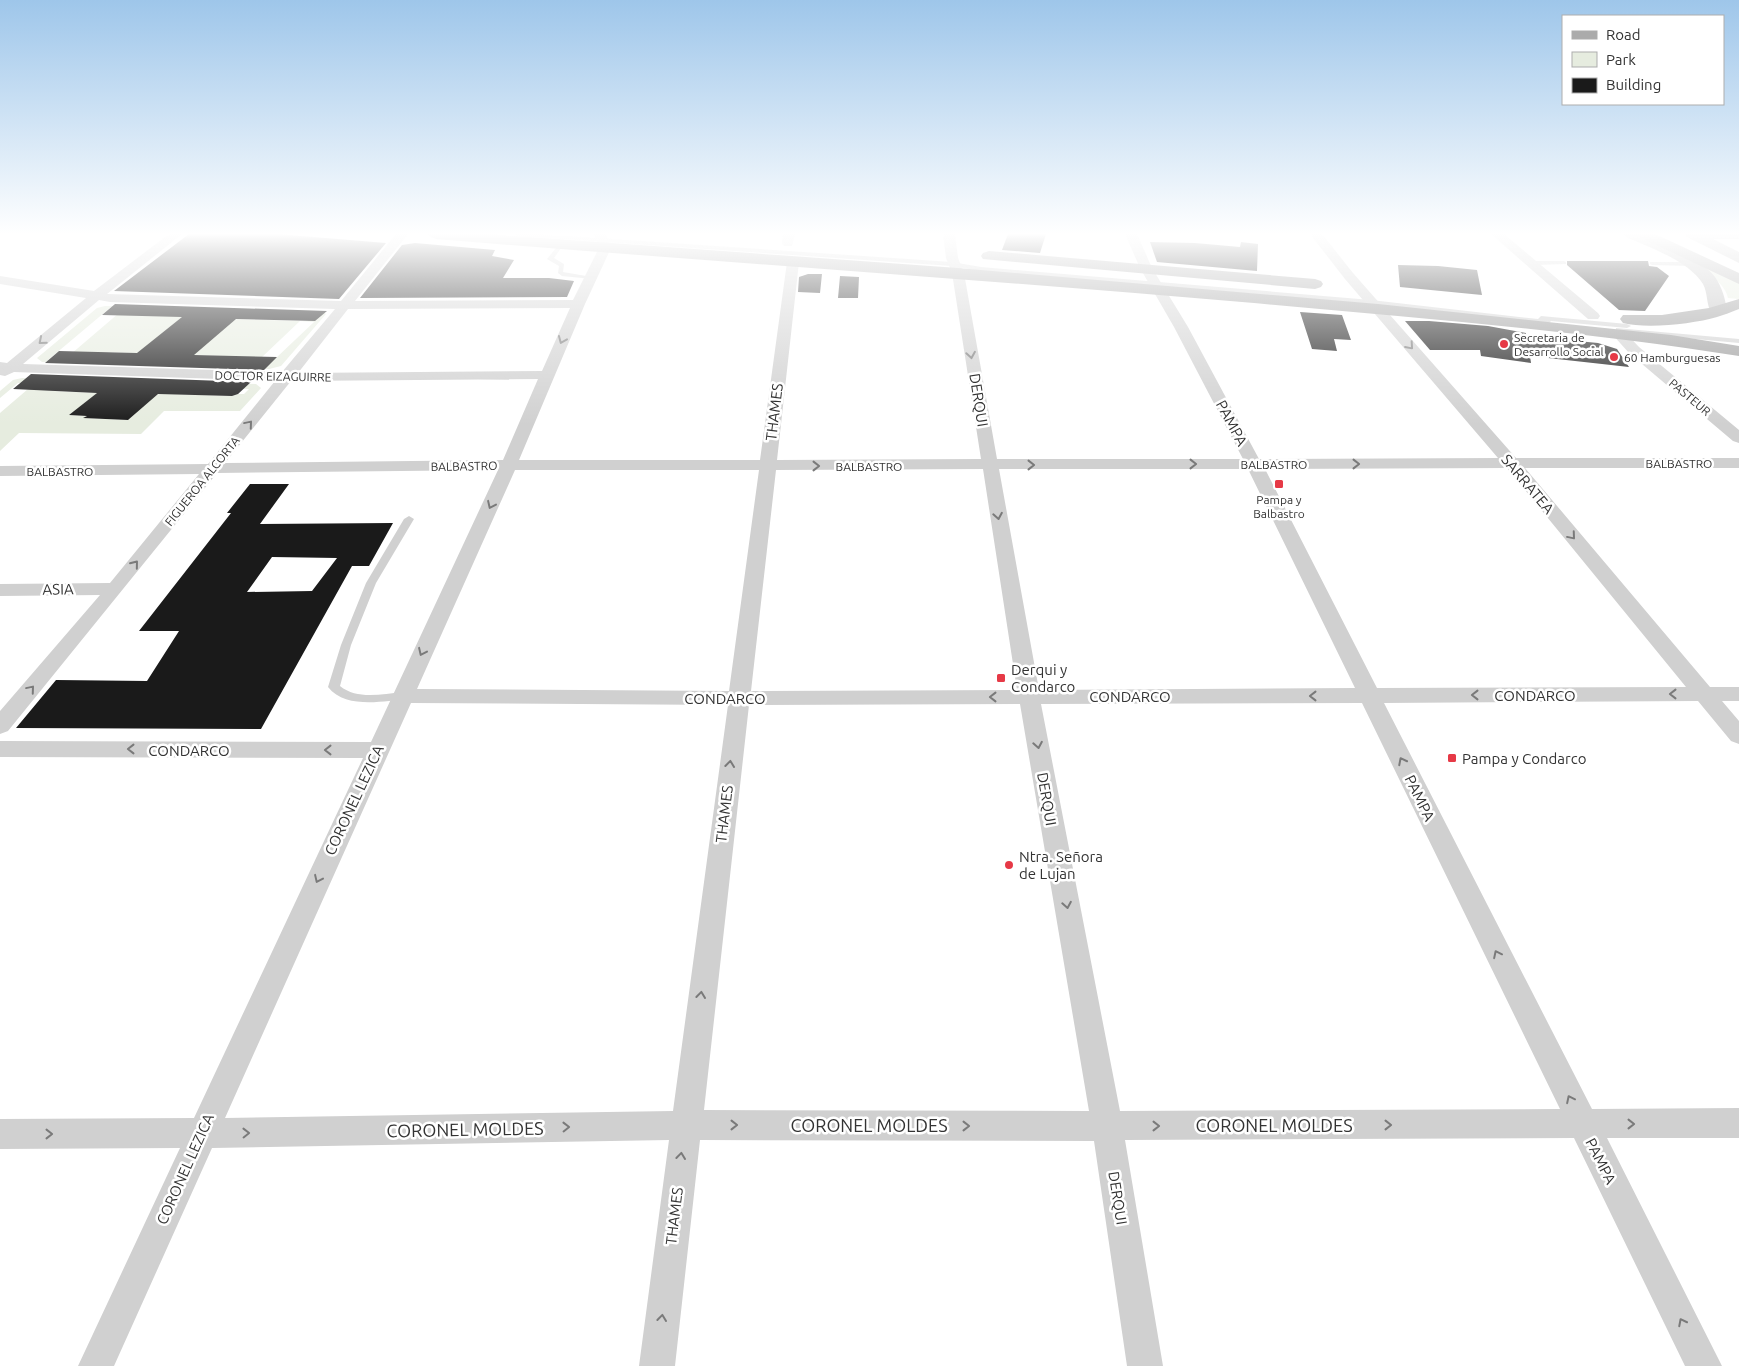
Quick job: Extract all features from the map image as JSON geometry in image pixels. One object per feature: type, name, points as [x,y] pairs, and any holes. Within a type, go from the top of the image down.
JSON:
[{"type":"highway","points":[[1355,298],[1662,320],[1716,312],[1739,304]]},
{"type":"highway","points":[[1355,298],[1671,340],[1739,351]]},
{"type":"highway","points":[[1716,312],[1736,337]]},
{"type":"street","points":[[3,370],[94,298]]},
{"type":"street","points":[[144,298],[344,305],[578,304]]},
{"type":"street","name":"FIGUEROA ALCORTA","points":[[0,726],[115,589],[288,377],[350,298]]},
{"type":"street","name":"CORONEL LEZICA","points":[[96,1366],[509,465],[581,298]]},
{"type":"street","name":"THAMES","points":[[656,1366],[767,466],[785,298]]},
{"type":"street","name":"DERQUI","points":[[959,298],[1107,1126],[1145,1366]]},
{"type":"street","name":"PAMPA","points":[[1163,298],[1254,464],[1368,696],[1704,1366]]},
{"type":"street","points":[[1572,298],[1593,316]]},
{"type":"street","points":[[1715,298],[1716,312]]},
{"type":"street","name":"SARRATEA","points":[[1369,299],[1512,464],[1739,736]]},
{"type":"street","name":"PASTEUR","points":[[1619,334],[1634,350],[1739,438]]},
{"type":"street","name":"DOCTOR EIZAGUIRRE","points":[[3,370],[288,377],[547,375]]},
{"type":"street","name":"BALBASTRO","points":[[0,471],[509,465],[1739,463]]},
{"type":"street","name":"ASIA","points":[[0,590],[115,589]]},
{"type":"street","name":"CONDARCO","points":[[402,696],[738,698],[1739,694]]},
{"type":"street","name":"CONDARCO","points":[[0,749],[377,750]]},
{"type":"street","name":"CORONEL MOLDES","points":[[0,1134],[201,1134],[685,1125],[1739,1124]]},
{"type":"lane","points":[[1369,299],[1596,328],[1736,337]]},
{"type":"lane","points":[[1369,299],[1736,337]]},
{"type":"lane","points":[[402,696],[358,698],[342,694],[334,687],[346,644],[371,582],[409,519]]},
{"type":"green space","points":[[105,306],[321,311],[326,314],[281,366],[269,369],[42,362],[37,358],[97,308]],"holes":[[[111,307],[126,307],[64,360],[48,360]],[[313,315],[307,321],[228,319]],[[300,321],[314,322],[276,358],[261,358]],[[102,352],[225,356],[219,363]]]},
{"type":"green space","points":[[22,378],[256,384],[261,388],[240,411],[164,411],[141,434],[19,433],[0,451],[0,413],[35,383],[18,383],[0,398],[0,391],[13,380]],"holes":[[[62,384],[114,385],[105,393],[112,394],[94,410],[137,412],[128,420],[84,418],[86,416],[70,415],[97,393],[53,391]],[[153,386],[249,389],[244,394],[232,396],[145,393]]]},
{"type":"building","points":[[304,298],[340,298],[339,299]]},
{"type":"building","points":[[1605,298],[1654,298],[1645,311],[1619,310]]},
{"type":"building","points":[[115,304],[327,311],[315,321],[236,319],[194,355],[277,357],[264,370],[45,363],[59,351],[137,353],[182,317],[102,315]]},
{"type":"building","points":[[1300,312],[1342,315],[1351,340],[1334,339],[1337,351],[1312,349]]},
{"type":"building","points":[[1405,321],[1488,326],[1526,333],[1526,336],[1598,343],[1617,349],[1629,367],[1530,356],[1531,363],[1481,356],[1480,350],[1430,350]]},
{"type":"building","points":[[31,374],[251,382],[238,394],[232,396],[158,394],[128,420],[83,418],[87,416],[69,415],[97,393],[13,389]]},
{"type":"building","points":[[250,484],[289,484],[260,524],[393,523],[369,566],[352,566],[261,729],[16,728],[56,680],[147,681],[179,631],[139,631],[231,513],[227,513]],"holes":[[[272,557],[337,558],[312,591],[247,592]]]},
{"type":"place","name":"Secretaria de Desarrollo Social","points":[[1504,344]]},
{"type":"place","name":"60 Hamburguesas","points":[[1614,357]]},
{"type":"place","name":"Pampa y Balbastro","points":[[1279,484]]},
{"type":"place","name":"Derqui y Condarco","points":[[1001,678]]},
{"type":"place","name":"Pampa y Condarco","points":[[1452,758]]},
{"type":"place","name":"Ntra. Señora de Lujan","points":[[1009,865]]}]
